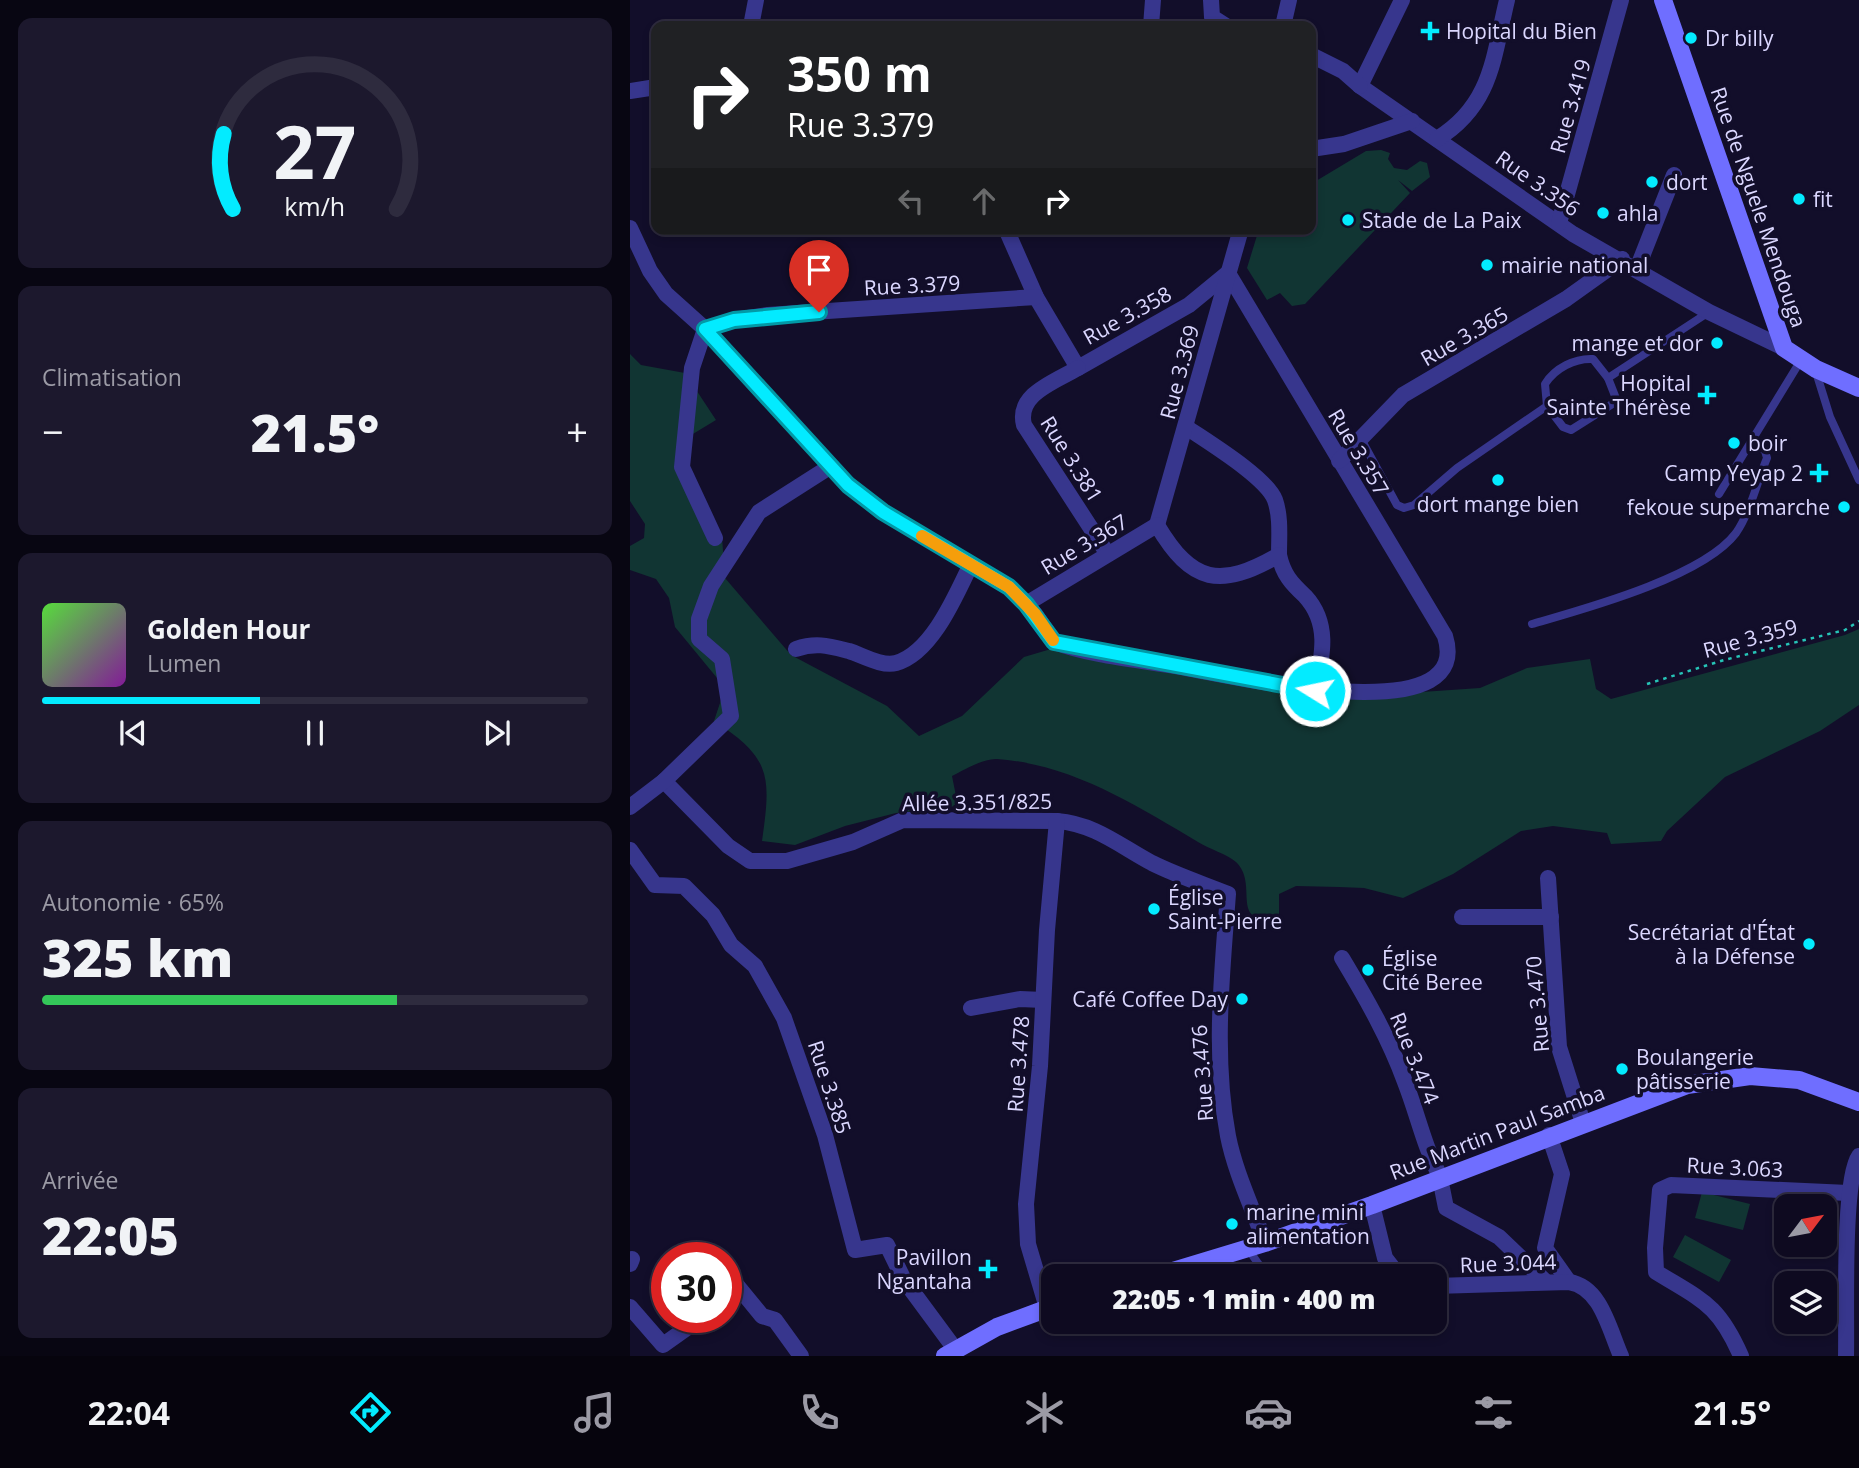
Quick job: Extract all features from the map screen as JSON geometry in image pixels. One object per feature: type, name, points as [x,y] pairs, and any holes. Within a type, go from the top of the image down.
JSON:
[{"type":"main road","name":"Rue de Nguele Mendouga","points":[[1663,0],[1784,348],[1808,364],[1859,388]]},
{"type":"main road","name":"Rue Martin Paul Samba","points":[[1196,1264],[1257,1246],[1372,1205],[1583,1122],[1687,1085],[1750,1076],[1799,1080],[1859,1102]]},
{"type":"main road","points":[[950,1353],[997,1327],[1041,1310]]},
{"type":"street","points":[[752,21],[756,0]]},
{"type":"street","points":[[1151,21],[1153,0]]},
{"type":"street","points":[[1211,0],[1212,17],[1218,21]]},
{"type":"street","points":[[1284,21],[1289,0]]},
{"type":"street","points":[[1360,86],[1402,0]]},
{"type":"street","points":[[1437,139],[1460,125],[1477,103],[1488,78],[1507,0]]},
{"type":"street","name":"Rue 3.419","points":[[1559,223],[1621,0]]},
{"type":"street","name":"Rue 3.356","points":[[1316,58],[1343,71],[1360,86],[1559,223],[1709,312],[1784,348]]},
{"type":"street","points":[[630,91],[651,88]]},
{"type":"street","points":[[1316,148],[1344,144],[1412,121]]},
{"type":"street","points":[[1637,269],[1674,175]]},
{"type":"street","points":[[630,228],[650,271],[666,295],[705,329],[848,485],[883,512],[1009,587],[1026,604],[1054,642],[1315,691],[1323,650],[1322,629],[1315,610],[1282,569],[1278,511],[1274,497],[1261,482],[1186,427]]},
{"type":"street","name":"Rue 3.358","points":[[1009,235],[1036,297],[1078,369],[1189,304],[1228,273]]},
{"type":"street","name":"Rue 3.369","points":[[1157,525],[1239,235]]},
{"type":"street","name":"Rue 3.365","points":[[1339,461],[1403,395],[1566,299],[1622,259]]},
{"type":"street","name":"Rue 3.357","points":[[1228,273],[1445,636],[1451,654],[1445,668],[1425,684],[1409,689],[1315,691]]},
{"type":"street","name":"Rue 3.379","points":[[705,329],[734,320],[768,315],[1036,297]]},
{"type":"street","points":[[705,329],[692,368],[682,467],[715,538]]},
{"type":"street","name":"Rue 3.381","points":[[1078,369],[1026,400],[1021,412],[1024,425],[1107,553]]},
{"type":"street","points":[[630,807],[664,781],[731,716],[722,659],[699,639],[699,619],[711,586],[759,512],[831,466]]},
{"type":"street","name":"Rue 3.367","points":[[1026,604],[1157,525],[1171,548],[1190,569],[1220,576],[1242,575],[1279,555]]},
{"type":"street","points":[[796,649],[813,643],[884,663],[896,663],[913,654],[934,632],[947,613],[971,564]]},
{"type":"street","name":"Allée 3.351/825","points":[[664,781],[728,846],[750,861],[787,861],[853,842],[903,820],[1075,822],[1110,836],[1152,863],[1228,894]]},
{"type":"street","name":"Rue 3.478","points":[[1041,1281],[1028,1244],[1026,1203],[1040,1066],[1051,872],[1058,821]]},
{"type":"street","name":"Rue 3.385","points":[[630,850],[655,885],[684,886],[713,915],[731,945],[755,966],[784,1018],[825,1135],[855,1250],[887,1245],[904,1280],[950,1353]]},
{"type":"street","name":"Rue 3.470","points":[[1548,878],[1559,1046],[1583,1122]]},
{"type":"street","name":"Rue 3.476","points":[[1228,894],[1219,1002],[1222,1090],[1228,1139],[1257,1246]]},
{"type":"street","points":[[1462,917],[1551,917]]},
{"type":"street","name":"Rue 3.474","points":[[1342,958],[1388,1041],[1406,1084],[1427,1152],[1440,1178],[1446,1208],[1499,1237],[1546,1282]]},
{"type":"street","points":[[971,1008],[1020,999],[1044,1000]]},
{"type":"street","points":[[1549,1135],[1562,1174],[1545,1248],[1569,1282]]},
{"type":"street","points":[[1846,1356],[1854,1231],[1848,1193],[1852,1166],[1859,1156]]},
{"type":"street","name":"Rue 3.063","points":[[1741,1356],[1729,1328],[1714,1308],[1656,1272],[1655,1248],[1660,1189],[1671,1185],[1848,1193]]},
{"type":"street","points":[[1372,1205],[1385,1258],[1389,1264]]},
{"type":"street","name":"Rue 3.044","points":[[1447,1286],[1546,1282],[1583,1284],[1596,1298],[1621,1356]]},
{"type":"street","points":[[742,1297],[762,1316],[775,1320],[801,1356]]},
{"type":"street","points":[[630,1307],[651,1331]]},
{"type":"street","points":[[653,1333],[663,1345],[680,1333]]},
{"type":"lane","points":[[1608,377],[1709,312]]},
{"type":"lane","points":[[1579,358],[1593,359],[1608,377],[1617,401],[1571,430],[1563,427],[1547,406],[1545,384],[1550,376],[1579,358]]},
{"type":"lane","points":[[1719,494],[1752,439],[1808,364]]},
{"type":"lane","points":[[1808,364],[1859,480]]},
{"type":"lane","points":[[1360,438],[1397,505],[1404,508],[1414,505],[1457,468],[1547,406]]},
{"type":"lane","points":[[1532,624],[1587,608],[1673,577],[1727,543],[1737,531],[1767,458],[1765,451],[1752,439]]},
{"type":"lane","points":[[1257,1246],[1263,1264]]},
{"type":"path","name":"Rue 3.359","points":[[1647,684],[1724,660],[1844,630],[1859,621]]},
{"type":"green space","points":[[1381,150],[1390,153],[1388,159],[1394,168],[1407,170],[1420,161],[1427,163],[1430,177],[1412,191],[1398,180],[1410,193],[1305,304],[1292,306],[1280,293],[1267,300],[1247,268],[1257,235],[1316,235],[1316,181],[1366,151]]},
{"type":"green space","points":[[630,354],[641,365],[685,373],[716,420],[683,440],[683,465],[722,537],[725,578],[791,655],[887,706],[919,736],[962,716],[1024,657],[1051,649],[1334,698],[1480,688],[1527,668],[1590,659],[1596,689],[1611,699],[1859,629],[1859,705],[1820,731],[1725,777],[1667,831],[1661,841],[1611,844],[1607,833],[1553,826],[1521,831],[1453,874],[1403,898],[1364,888],[1296,886],[1279,894],[1279,920],[1263,920],[1249,910],[1243,871],[1232,859],[1102,789],[1051,769],[1024,762],[986,760],[952,776],[958,806],[896,813],[845,826],[795,845],[762,841],[766,800],[763,771],[747,746],[714,721],[722,697],[722,684],[675,627],[669,598],[656,579],[630,570],[630,546],[644,538],[645,524],[630,501]]},
{"type":"green space","points":[[1702,1192],[1750,1204],[1743,1230],[1695,1218]]},
{"type":"green space","points":[[1685,1235],[1731,1260],[1719,1282],[1673,1257]]},
{"type":"slow traffic","points":[[922,536],[1009,587],[1035,614],[1053,640]]},
{"type":"place","name":"Hopital du Bien","points":[[1430,31]]},
{"type":"place","name":"Dr billy","points":[[1691,38]]},
{"type":"place","name":"dort","points":[[1652,182]]},
{"type":"place","name":"fit","points":[[1799,199]]},
{"type":"place","name":"ahla","points":[[1603,213]]},
{"type":"place","name":"Stade de La Paix","points":[[1348,220]]},
{"type":"place","name":"mairie national","points":[[1487,265]]},
{"type":"place","name":"mange et dor","points":[[1717,343]]},
{"type":"place","name":"Hopital Sainte Thérèse","points":[[1707,395]]},
{"type":"place","name":"boir","points":[[1734,443]]},
{"type":"place","name":"Camp Yeyap 2","points":[[1819,473]]},
{"type":"place","name":"dort mange bien","points":[[1498,480]]},
{"type":"place","name":"fekoue supermarche","points":[[1844,507]]},
{"type":"place","name":"Église Saint-Pierre","points":[[1154,909]]},
{"type":"place","name":"Secrétariat d'État à la Défense","points":[[1809,944]]},
{"type":"place","name":"Église Cité Beree","points":[[1368,970]]},
{"type":"place","name":"Café Coffee Day","points":[[1242,999]]},
{"type":"place","name":"Boulangerie pâtisserie","points":[[1622,1069]]},
{"type":"place","name":"marine mini alimentation","points":[[1232,1224]]},
{"type":"place","name":"Pavillon Ngantaha","points":[[988,1269]]},
{"type":"route","points":[[819,312],[734,320],[705,329],[848,485],[883,512],[1009,587],[1035,614],[1054,642],[1315,691]]}]
